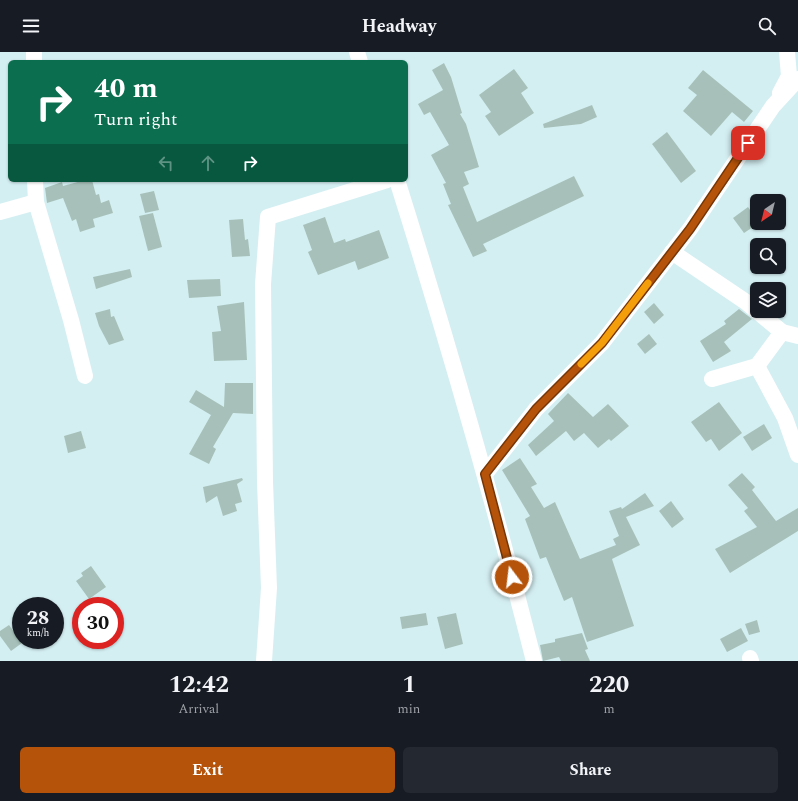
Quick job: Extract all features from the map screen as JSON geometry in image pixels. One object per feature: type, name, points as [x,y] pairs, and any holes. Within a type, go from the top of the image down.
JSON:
[{"type":"street","points":[[485,474],[536,409],[602,343],[690,229],[773,106],[789,76],[787,52]]},
{"type":"street","points":[[773,106],[798,79]]},
{"type":"street","points":[[36,182],[36,202],[71,320],[85,376]]},
{"type":"street","points":[[264,661],[269,588],[265,482],[263,284],[268,217],[381,182]]},
{"type":"street","points":[[398,182],[485,474],[534,661]]},
{"type":"street","points":[[0,212],[36,202]]},
{"type":"street","points":[[672,252],[746,302],[782,332],[798,336]]},
{"type":"street","points":[[712,379],[757,366],[782,332]]},
{"type":"street","points":[[757,366],[785,418],[798,455]]},
{"type":"building","points":[[444,63],[451,77],[462,113],[460,114],[466,124],[479,167],[464,172],[469,184],[463,187],[477,222],[574,176],[584,196],[483,244],[487,251],[473,257],[448,205],[451,204],[443,184],[446,183],[431,155],[449,145],[430,112],[424,115],[418,104],[443,90],[432,70]]},
{"type":"building","points":[[514,69],[528,88],[521,93],[534,113],[499,136],[485,116],[491,112],[479,95]]},
{"type":"building","points":[[703,70],[753,111],[744,122],[732,112],[711,136],[683,111],[697,95],[688,88]]},
{"type":"building","points":[[592,105],[597,117],[581,124],[544,128],[543,124]]},
{"type":"building","points":[[667,132],[696,171],[681,183],[652,144]]},
{"type":"building","points":[[62,182],[63,186],[78,182],[93,182],[96,195],[99,194],[101,203],[109,200],[113,213],[93,219],[95,227],[80,232],[76,219],[72,221],[63,198],[47,203],[45,188]]},
{"type":"building","points":[[154,191],[159,210],[145,213],[140,194]]},
{"type":"building","points":[[748,207],[750,210],[750,229],[744,233],[733,218]]},
{"type":"building","points":[[153,213],[162,247],[148,251],[139,216]]},
{"type":"building","points":[[325,217],[334,243],[345,239],[346,242],[379,230],[389,258],[358,270],[355,261],[318,275],[308,252],[312,250],[303,225]]},
{"type":"building","points":[[243,219],[245,240],[248,239],[250,256],[232,257],[229,220]]},
{"type":"building","points":[[130,269],[132,277],[96,289],[93,277]]},
{"type":"building","points":[[220,279],[221,296],[189,298],[187,280]]},
{"type":"building","points":[[244,302],[247,360],[214,361],[212,332],[221,331],[217,306]]},
{"type":"building","points":[[654,303],[664,315],[654,324],[644,312]]},
{"type":"building","points":[[110,309],[111,317],[114,316],[124,340],[109,345],[99,326],[95,313]]},
{"type":"building","points":[[739,309],[752,319],[724,342],[731,351],[713,362],[700,341],[726,324],[724,321]]},
{"type":"building","points":[[649,334],[657,344],[645,354],[637,344]]},
{"type":"building","points":[[225,383],[253,383],[253,414],[233,413],[213,447],[216,449],[209,464],[189,454],[211,415],[189,402],[196,390],[224,407]]},
{"type":"building","points":[[568,393],[593,417],[608,404],[629,426],[611,441],[609,439],[598,448],[584,433],[574,441],[566,431],[536,456],[528,445],[554,421],[548,414]]},
{"type":"building","points":[[719,402],[742,433],[719,451],[711,439],[706,442],[691,422]]},
{"type":"building","points":[[764,424],[772,438],[752,451],[743,437]]},
{"type":"building","points":[[81,431],[86,448],[68,453],[64,436]]},
{"type":"building","points":[[520,458],[537,484],[531,487],[544,508],[555,502],[580,559],[616,545],[613,539],[619,536],[609,511],[621,507],[622,509],[645,493],[654,506],[626,517],[640,545],[612,559],[634,626],[587,642],[572,597],[564,601],[546,557],[540,559],[525,519],[530,516],[502,470]]},
{"type":"building","points":[[742,473],[755,487],[752,490],[776,521],[798,508],[798,531],[730,573],[715,549],[757,527],[744,511],[748,508],[728,485]]},
{"type":"building","points":[[242,478],[243,480],[237,484],[242,502],[235,504],[237,511],[223,516],[217,496],[206,503],[203,487]]},
{"type":"building","points":[[671,501],[684,519],[672,528],[659,511]]},
{"type":"building","points":[[91,566],[106,587],[92,597],[88,597],[76,581],[83,576],[81,573]]},
{"type":"building","points":[[426,613],[428,625],[402,629],[400,617]]},
{"type":"building","points":[[456,613],[463,644],[445,649],[437,617]]},
{"type":"building","points":[[757,620],[760,632],[749,635],[745,624]]},
{"type":"building","points":[[9,625],[12,629],[12,649],[14,649],[11,651],[0,636],[0,631]]},
{"type":"building","points":[[741,628],[748,641],[727,652],[720,639]]},
{"type":"building","points":[[582,633],[588,649],[585,650],[590,661],[561,661],[559,657],[543,661],[540,645],[555,642],[555,639]]},
{"type":"slow traffic","points":[[581,364],[602,343],[648,283]]},
{"type":"route","points":[[512,577],[485,474],[536,409],[602,343],[690,229],[748,143]]}]
